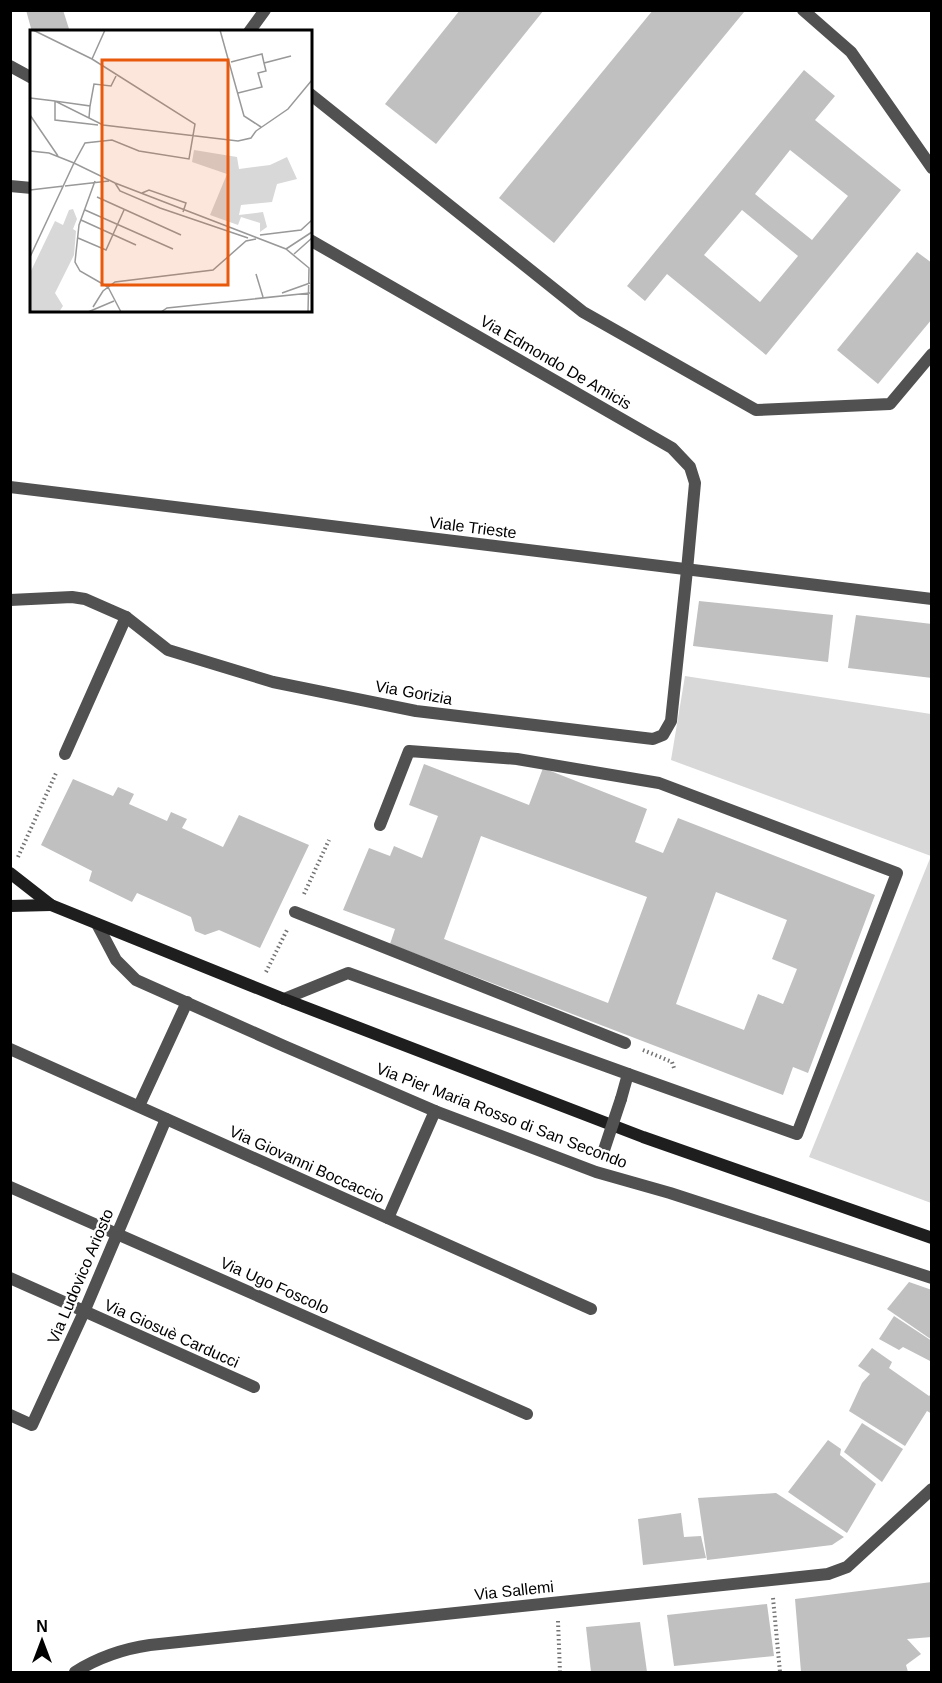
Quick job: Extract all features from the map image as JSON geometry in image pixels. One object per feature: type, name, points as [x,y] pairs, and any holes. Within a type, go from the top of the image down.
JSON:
[{"type":"main road","name":"Via Pier Maria Rosso di San Secondo","points":[[11,873],[51,905],[284,999],[642,1137],[932,1238]]},
{"type":"main road","points":[[10,906],[51,905]]},
{"type":"street","points":[[250,30],[265,10]]},
{"type":"street","points":[[803,10],[851,52],[932,168]]},
{"type":"street","points":[[10,66],[30,77]]},
{"type":"street","points":[[312,96],[583,312],[756,410],[890,404],[932,354]]},
{"type":"street","points":[[312,104],[325,106]]},
{"type":"street","points":[[10,186],[30,188]]},
{"type":"street","name":"Via Edmondo De Amicis","points":[[312,241],[672,448],[690,467],[695,483],[687,570]]},
{"type":"street","name":"Viale Trieste","points":[[10,487],[932,599]]},
{"type":"street","name":"Via Gorizia","points":[[10,600],[72,597],[95,603],[126,617],[168,650],[273,682],[416,711],[653,739],[663,735],[671,721],[687,570]]},
{"type":"street","points":[[65,754],[126,617]]},
{"type":"street","points":[[284,999],[348,973],[797,1134],[897,873],[659,783],[517,759],[409,751],[380,825]]},
{"type":"street","points":[[296,912],[625,1043]]},
{"type":"street","name":"Via Pier Maria Rosso di San Secondo","points":[[97,924],[116,960],[136,980],[435,1111],[596,1172],[932,1278]]},
{"type":"street","points":[[139,1106],[187,1002]]},
{"type":"street","name":"Via Giovanni Boccaccio","points":[[10,1049],[591,1309]]},
{"type":"street","points":[[596,1172],[628,1074]]},
{"type":"street","points":[[388,1218],[435,1111]]},
{"type":"street","name":"Via Ludovico Ariosto","points":[[10,1415],[32,1425],[84,1312],[166,1119]]},
{"type":"street","name":"Via Ugo Foscolo","points":[[10,1187],[527,1414]]},
{"type":"street","name":"Via Giosuè Carducci","points":[[10,1278],[254,1387]]},
{"type":"street","name":"Via Sallemi","points":[[75,1672],[97,1659],[124,1649],[828,1574],[847,1567],[932,1489]]},
{"type":"path","points":[[11,873],[65,754]]},
{"type":"path","points":[[771,1579],[780,1672]]},
{"type":"path","points":[[557,1602],[560,1672]]},
{"type":"shaded area","points":[[685,676],[931,714],[931,856],[671,760]]},
{"type":"shaded area","points":[[931,856],[932,1203],[809,1157]]},
{"type":"building","points":[[26,10],[63,10],[69,30],[31,30]]},
{"type":"building","points":[[460,10],[544,10],[436,144],[385,104]]},
{"type":"building","points":[[653,10],[744,12],[554,243],[499,198]]},
{"type":"building","points":[[804,70],[835,96],[815,120],[901,190],[766,355],[667,274],[645,301],[627,286]],"holes":[[[790,150],[848,196],[812,240],[755,194]],[[742,210],[798,256],[760,302],[704,255]]]},
{"type":"building","points":[[917,252],[932,263],[932,319],[878,384],[837,350]]},
{"type":"building","points":[[699,601],[833,615],[828,662],[693,646]]},
{"type":"building","points":[[856,615],[932,624],[932,678],[848,668]]},
{"type":"building","points":[[424,764],[529,805],[543,768],[647,809],[635,842],[663,853],[678,818],[875,895],[808,1073],[793,1067],[783,1095],[390,944],[395,929],[343,910],[369,848],[390,856],[394,846],[422,858],[438,816],[409,805]],"holes":[[[481,836],[647,897],[608,1003],[444,939]],[[716,892],[787,920],[772,959],[797,969],[783,1004],[758,994],[744,1030],[676,1004]]]},
{"type":"building","points":[[73,779],[113,796],[118,787],[134,794],[129,804],[167,821],[171,812],[187,819],[182,828],[223,847],[239,815],[309,845],[260,948],[219,930],[205,935],[195,931],[191,917],[137,893],[132,902],[89,881],[92,871],[41,845]]},
{"type":"building","points":[[909,1282],[932,1290],[932,1340],[887,1309]]},
{"type":"building","points":[[894,1316],[932,1341],[932,1362],[903,1347],[899,1350],[879,1339]]},
{"type":"building","points":[[872,1348],[892,1362],[889,1368],[929,1396],[932,1393],[932,1414],[927,1411],[905,1446],[849,1411],[862,1383],[870,1374],[858,1366]]},
{"type":"building","points":[[862,1423],[903,1449],[882,1482],[844,1452]]},
{"type":"building","points":[[828,1440],[841,1449],[840,1455],[876,1484],[847,1533],[788,1492]]},
{"type":"building","points":[[776,1493],[844,1537],[832,1545],[707,1560],[698,1498]]},
{"type":"building","points":[[681,1513],[684,1537],[701,1536],[706,1558],[643,1565],[638,1519]]},
{"type":"building","points":[[932,1582],[932,1637],[907,1639],[921,1654],[906,1665],[908,1672],[801,1672],[795,1599]]},
{"type":"building","points":[[767,1604],[774,1656],[674,1666],[667,1615]]},
{"type":"building","points":[[640,1622],[647,1672],[591,1672],[586,1627]]}]
